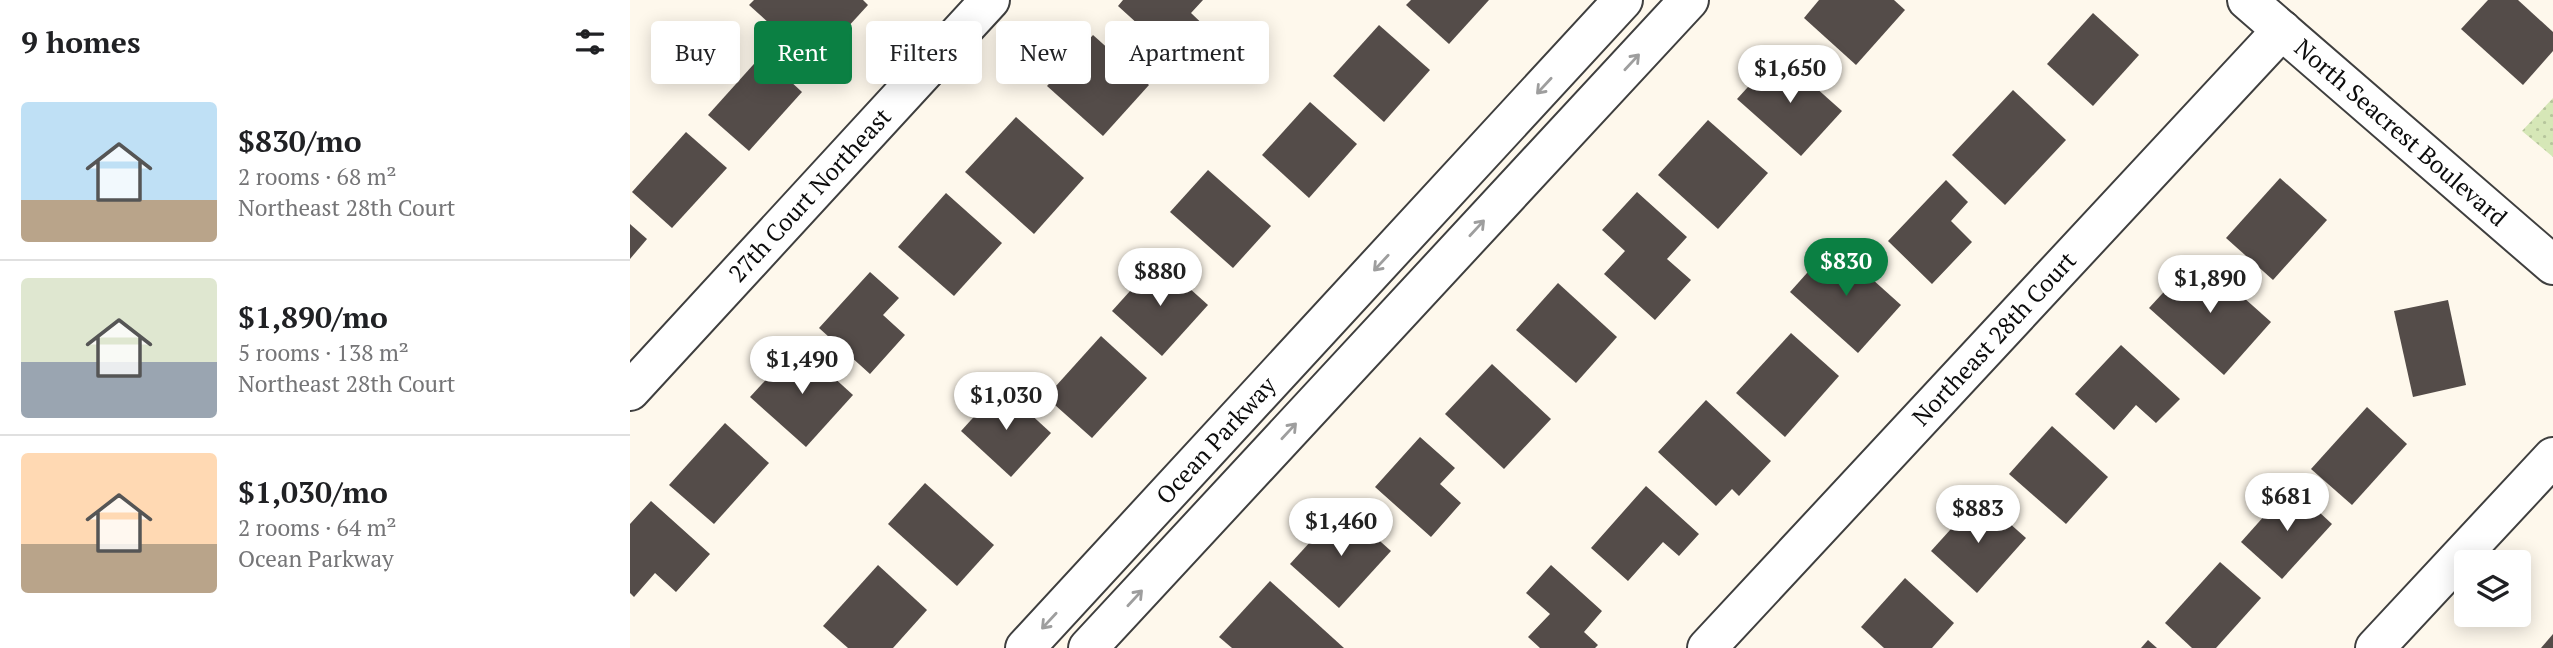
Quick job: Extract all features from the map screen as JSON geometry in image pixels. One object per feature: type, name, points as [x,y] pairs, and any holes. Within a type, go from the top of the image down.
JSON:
[{"type":"street","name":"27th Court Northeast","points":[[630,391],[990,0]]},
{"type":"street","name":"Ocean Parkway","points":[[1025,648],[1623,0]]},
{"type":"street","name":"Ocean Parkway","points":[[1088,648],[1689,0]]},
{"type":"street","name":"North Seacrest Boulevard","points":[[2247,0],[2553,265]]},
{"type":"street","name":"Northeast 28th Court","points":[[1707,648],[2282,30]]},
{"type":"street","points":[[1406,235],[1441,267]]},
{"type":"street","points":[[2375,648],[2553,457]]},
{"type":"green space","points":[[2553,98],[2553,157],[2522,131]]},
{"type":"building","points":[[754,0],[863,0],[868,5],[852,22],[767,21],[749,5]]},
{"type":"building","points":[[1123,0],[1203,0],[1191,13],[1199,21],[1135,21],[1118,6]]},
{"type":"building","points":[[1411,0],[1489,0],[1449,44],[1406,5]]},
{"type":"building","points":[[1819,0],[1894,0],[1905,10],[1856,65],[1804,18]]},
{"type":"building","points":[[2488,0],[2518,0],[2553,32],[2553,51],[2523,85],[2461,29]]},
{"type":"building","points":[[2093,13],[2139,55],[2093,106],[2047,64]]},
{"type":"building","points":[[1379,25],[1430,70],[1384,122],[1333,76]]},
{"type":"building","points":[[1093,35],[1105,46],[1105,84],[1149,85],[1103,136],[1047,86],[1091,84]]},
{"type":"building","points":[[1778,54],[1842,111],[1801,156],[1737,99]]},
{"type":"building","points":[[754,64],[754,84],[793,84],[802,92],[749,151],[708,115],[736,84],[740,84],[740,79]]},
{"type":"building","points":[[2013,90],[2066,140],[2005,205],[1952,155]]},
{"type":"building","points":[[1310,102],[1357,144],[1309,198],[1262,155]]},
{"type":"building","points":[[1016,117],[1084,178],[1034,234],[965,172]]},
{"type":"building","points":[[1708,120],[1768,173],[1718,229],[1658,175]]},
{"type":"building","points":[[686,132],[727,168],[672,228],[632,192]]},
{"type":"building","points":[[1208,170],[1271,226],[1233,268],[1170,212]]},
{"type":"building","points":[[2280,178],[2327,220],[2273,280],[2226,238]]},
{"type":"building","points":[[1946,180],[1968,202],[1951,221],[1972,242],[1932,284],[1888,241]]},
{"type":"building","points":[[1637,192],[1687,237],[1667,259],[1691,280],[1655,320],[1604,274],[1625,251],[1602,230]]},
{"type":"building","points":[[946,193],[1002,243],[954,296],[898,247]]},
{"type":"building","points":[[630,224],[647,239],[630,259]]},
{"type":"building","points":[[1833,244],[1901,305],[1858,353],[1790,292]]},
{"type":"building","points":[[2197,256],[2271,322],[2224,375],[2149,308]]},
{"type":"building","points":[[1158,260],[1208,305],[1162,356],[1112,311]]},
{"type":"building","points":[[870,272],[899,298],[883,315],[905,335],[870,374],[819,328]]},
{"type":"building","points":[[1558,283],[1617,337],[1576,383],[1516,330]]},
{"type":"building","points":[[2448,300],[2466,385],[2413,397],[2394,311]]},
{"type":"building","points":[[1791,333],[1839,376],[1785,437],[1736,393]]},
{"type":"building","points":[[1101,336],[1147,378],[1092,438],[1046,397]]},
{"type":"building","points":[[798,345],[853,395],[806,447],[750,397]]},
{"type":"building","points":[[2121,345],[2180,399],[2156,423],[2136,405],[2114,430],[2075,394]]},
{"type":"building","points":[[1492,364],[1551,419],[1504,469],[1445,414]]},
{"type":"building","points":[[1001,387],[1051,433],[1011,477],[961,431]]},
{"type":"building","points":[[1706,400],[1771,461],[1739,496],[1732,489],[1716,506],[1658,452]]},
{"type":"building","points":[[2367,407],[2407,444],[2352,505],[2311,469]]},
{"type":"building","points":[[725,423],[769,463],[714,524],[669,485]]},
{"type":"building","points":[[2052,426],[2108,477],[2066,524],[2009,474]]},
{"type":"building","points":[[1420,437],[1455,468],[1440,484],[1461,503],[1431,537],[1375,487]]},
{"type":"building","points":[[925,483],[994,545],[957,586],[888,524]]},
{"type":"building","points":[[1646,486],[1699,534],[1679,556],[1663,542],[1628,581],[1591,548]]},
{"type":"building","points":[[2291,486],[2332,524],[2282,579],[2241,542]]},
{"type":"building","points":[[1980,497],[2026,538],[1977,593],[1931,551]]},
{"type":"building","points":[[651,501],[710,554],[676,592],[655,573],[634,597],[630,593],[630,524]]},
{"type":"building","points":[[1342,507],[1391,551],[1339,608],[1290,564]]},
{"type":"building","points":[[2220,562],[2261,598],[2216,648],[2192,648],[2165,623]]},
{"type":"building","points":[[878,565],[927,610],[893,648],[848,648],[823,626]]},
{"type":"building","points":[[1551,565],[1602,611],[1584,632],[1598,645],[1595,648],[1540,648],[1528,637],[1550,614],[1526,593]]},
{"type":"building","points":[[1905,578],[1954,623],[1932,648],[1884,648],[1861,627]]},
{"type":"building","points":[[1270,581],[1344,648],[1232,648],[1219,637]]},
{"type":"building","points":[[2553,634],[2553,648],[2541,648]]},
{"type":"building","points":[[2148,640],[2157,648],[2141,648]]}]
